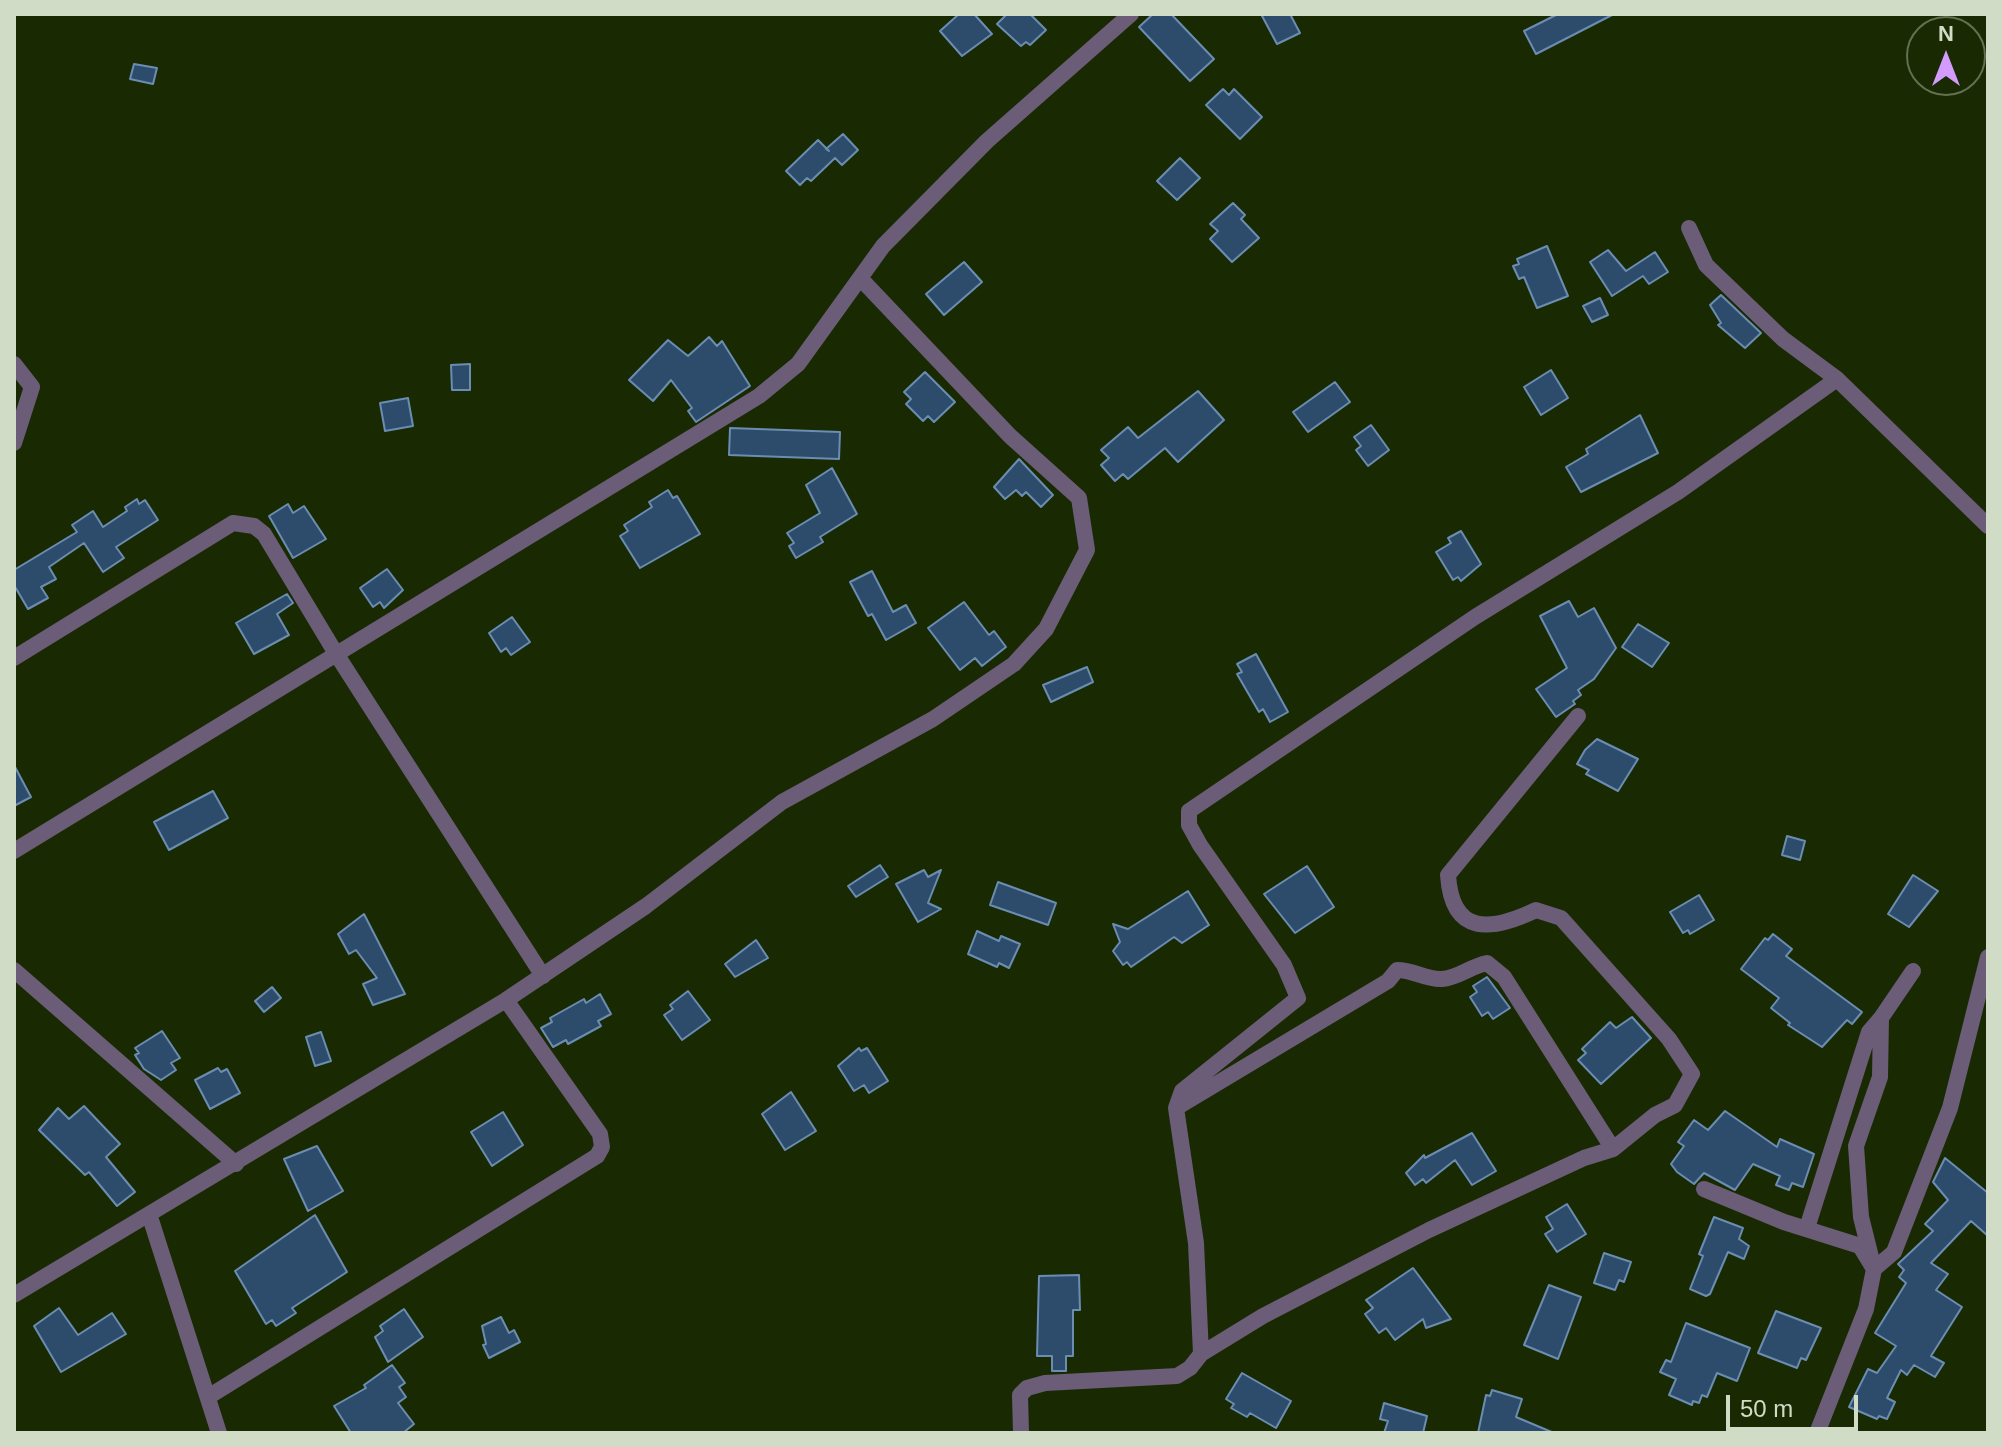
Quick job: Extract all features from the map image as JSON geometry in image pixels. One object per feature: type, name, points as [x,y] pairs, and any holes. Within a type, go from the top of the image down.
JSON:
[{"type":"street","points":[[14,851],[335,652],[759,396],[798,364],[883,246],[987,141],[1131,14]]},
{"type":"street","points":[[1689,228],[1706,265],[1783,339],[1837,379],[1988,526]]},
{"type":"street","points":[[14,1295],[150,1217],[506,1000],[646,906],[782,802],[933,719],[1014,664],[1046,629],[1087,550],[1079,498],[1010,436],[860,278]]},
{"type":"street","points":[[14,364],[32,387],[14,443]]},
{"type":"street","points":[[1201,1354],[1196,1243],[1176,1108],[1182,1091],[1298,998],[1284,965],[1200,845],[1189,825],[1189,811],[1475,617],[1678,492],[1837,379]]},
{"type":"street","points":[[14,658],[233,523],[243,523],[264,534],[335,652],[543,976]]},
{"type":"street","points":[[1021,1433],[1020,1395],[1027,1388],[1045,1383],[1177,1376],[1190,1368],[1201,1354],[1263,1316],[1429,1230],[1584,1158],[1613,1149],[1655,1115],[1675,1105],[1692,1074],[1677,1050],[1561,918],[1536,910],[1504,925],[1480,926],[1466,918],[1450,900],[1448,875],[1578,716]]},
{"type":"street","points":[[1874,1269],[1894,1252],[1950,1108],[1988,957]]},
{"type":"street","points":[[1176,1108],[1388,981],[1397,970],[1414,970],[1430,979],[1447,979],[1474,965],[1487,963],[1504,977],[1613,1149]]},
{"type":"street","points":[[14,970],[236,1164]]},
{"type":"street","points":[[1807,1228],[1869,1032],[1913,971]]},
{"type":"street","points":[[208,1397],[597,1156],[602,1147],[600,1134],[506,1000]]},
{"type":"street","points":[[1817,1433],[1866,1309],[1874,1269],[1861,1217],[1856,1146],[1880,1077],[1881,1018]]},
{"type":"street","points":[[1704,1189],[1860,1246],[1874,1269]]},
{"type":"street","points":[[150,1217],[219,1433]]},
{"type":"building","points":[[959,14],[974,14],[992,34],[962,56],[940,31]]},
{"type":"building","points":[[1007,14],[1030,14],[1046,30],[1030,45],[1026,42],[1021,46],[997,24]]},
{"type":"building","points":[[1153,14],[1171,14],[1214,59],[1190,81],[1139,27]]},
{"type":"building","points":[[1261,14],[1290,14],[1300,33],[1277,44]]},
{"type":"building","points":[[1558,14],[1614,14],[1536,54],[1524,31]]},
{"type":"building","points":[[134,64],[157,68],[153,84],[130,79]]},
{"type":"building","points":[[1223,89],[1229,95],[1234,89],[1262,117],[1240,139],[1206,105]]},
{"type":"building","points":[[843,134],[858,150],[842,165],[835,158],[811,181],[807,178],[800,185],[786,171],[818,140],[827,149]]},
{"type":"building","points":[[1180,158],[1200,178],[1177,200],[1157,181]]},
{"type":"building","points":[[1233,203],[1245,215],[1241,219],[1259,238],[1232,262],[1210,239],[1218,231],[1210,224]]},
{"type":"building","points":[[1547,246],[1568,296],[1537,308],[1524,277],[1519,279],[1513,266],[1519,264],[1517,259]]},
{"type":"building","points":[[1608,250],[1626,271],[1655,252],[1668,272],[1649,284],[1643,276],[1612,296],[1590,262]]},
{"type":"building","points":[[964,262],[982,282],[944,315],[926,294]]},
{"type":"building","points":[[1721,295],[1761,333],[1745,348],[1718,325],[1721,323],[1710,305]]},
{"type":"building","points":[[1600,298],[1608,315],[1592,322],[1583,306]]},
{"type":"building","points":[[709,337],[717,346],[722,341],[750,386],[696,422],[688,411],[692,408],[671,380],[653,401],[629,380],[668,340],[688,356]]},
{"type":"building","points":[[470,364],[470,390],[452,390],[451,365]]},
{"type":"building","points":[[1551,370],[1568,398],[1541,415],[1524,387]]},
{"type":"building","points":[[925,372],[955,402],[934,422],[928,416],[923,421],[906,404],[911,399],[904,392]]},
{"type":"building","points":[[1335,382],[1350,402],[1308,432],[1293,412]]},
{"type":"building","points":[[1198,391],[1224,420],[1178,462],[1165,448],[1128,479],[1123,474],[1115,481],[1101,465],[1109,458],[1101,450],[1128,427],[1138,438]]},
{"type":"building","points":[[408,398],[413,426],[385,431],[380,403]]},
{"type":"building","points":[[1640,415],[1658,453],[1581,492],[1566,467],[1588,454],[1586,449]]},
{"type":"building","points":[[1371,425],[1389,450],[1368,466],[1356,450],[1361,446],[1354,437]]},
{"type":"building","points":[[730,428],[840,432],[839,459],[729,455]]},
{"type":"building","points":[[1019,459],[1053,495],[1041,507],[1026,492],[1022,496],[1016,490],[1005,499],[994,487]]},
{"type":"building","points":[[832,468],[857,514],[820,537],[823,542],[796,558],[789,546],[794,543],[787,533],[820,513],[806,485]]},
{"type":"building","points":[[668,490],[673,498],[677,496],[700,534],[640,568],[620,536],[628,531],[624,525],[652,507],[649,502]]},
{"type":"building","points":[[137,499],[139,504],[145,500],[158,520],[116,547],[124,558],[103,572],[84,543],[49,567],[56,579],[41,587],[48,598],[28,609],[14,585],[14,570],[77,532],[72,525],[93,511],[103,527],[127,511],[125,507]]},
{"type":"building","points":[[288,504],[293,513],[304,506],[326,539],[293,558],[269,516]]},
{"type":"building","points":[[1461,531],[1481,564],[1461,581],[1458,577],[1453,580],[1436,552],[1451,543],[1448,538]]},
{"type":"building","points":[[387,569],[403,590],[384,608],[380,602],[373,607],[360,588]]},
{"type":"building","points":[[872,571],[893,612],[906,605],[916,623],[886,640],[872,614],[868,616],[850,582]]},
{"type":"building","points":[[287,594],[293,603],[277,614],[289,635],[254,654],[236,623]]},
{"type":"building","points":[[1569,601],[1578,617],[1594,608],[1616,648],[1594,679],[1578,690],[1581,695],[1573,701],[1575,704],[1556,717],[1536,689],[1567,668],[1540,616]]},
{"type":"building","points":[[964,602],[989,635],[994,631],[1006,647],[982,666],[975,658],[960,670],[928,628]]},
{"type":"building","points":[[512,617],[530,642],[511,655],[506,648],[501,652],[489,633]]},
{"type":"building","points":[[1638,624],[1669,643],[1652,667],[1622,647]]},
{"type":"building","points":[[1256,654],[1288,712],[1270,722],[1263,709],[1259,712],[1237,674],[1242,672],[1237,664]]},
{"type":"building","points":[[1087,667],[1093,682],[1051,702],[1043,685]]},
{"type":"building","points":[[1597,739],[1638,759],[1618,791],[1586,774],[1589,770],[1577,764],[1585,750]]},
{"type":"building","points":[[14,765],[31,797],[14,806]]},
{"type":"building","points":[[213,791],[228,818],[169,850],[154,822]]},
{"type":"building","points":[[1787,836],[1805,841],[1800,860],[1782,855]]},
{"type":"building","points":[[880,865],[888,877],[856,897],[848,886]]},
{"type":"building","points":[[1307,866],[1334,907],[1295,933],[1264,894]]},
{"type":"building","points":[[924,870],[928,877],[941,870],[928,903],[941,909],[918,922],[896,884]]},
{"type":"building","points":[[1913,875],[1938,891],[1909,927],[1888,914]]},
{"type":"building","points":[[998,882],[1056,903],[1048,925],[990,905]]},
{"type":"building","points":[[1188,891],[1209,925],[1182,943],[1174,937],[1131,967],[1127,962],[1123,965],[1113,951],[1120,942],[1113,924],[1128,929]]},
{"type":"building","points":[[1699,895],[1714,920],[1690,934],[1688,930],[1683,933],[1670,912]]},
{"type":"building","points":[[364,914],[405,994],[373,1005],[363,984],[377,978],[356,950],[349,954],[338,934]]},
{"type":"building","points":[[977,931],[999,941],[1001,936],[1020,944],[1009,968],[999,963],[997,967],[968,954]]},
{"type":"building","points":[[1773,934],[1792,949],[1786,956],[1862,1012],[1852,1024],[1847,1020],[1822,1047],[1788,1025],[1790,1023],[1771,1008],[1779,998],[1741,969],[1765,938],[1768,940]]},
{"type":"building","points":[[756,940],[768,958],[735,977],[725,964]]},
{"type":"building","points":[[1487,977],[1510,1008],[1493,1019],[1488,1012],[1482,1016],[1470,997],[1477,992],[1473,986]]},
{"type":"building","points":[[272,987],[281,998],[264,1012],[255,1001]]},
{"type":"building","points":[[688,991],[710,1020],[682,1040],[664,1015],[673,1009],[670,1005]]},
{"type":"building","points":[[600,994],[611,1014],[598,1021],[601,1026],[568,1044],[566,1040],[553,1047],[541,1028],[552,1022],[550,1018],[584,999],[586,1003]]},
{"type":"building","points":[[1632,1017],[1651,1038],[1601,1084],[1578,1060],[1586,1053],[1582,1049],[1610,1022],[1616,1028]]},
{"type":"building","points":[[162,1031],[180,1058],[171,1063],[176,1070],[161,1080],[144,1069],[135,1055],[139,1053],[135,1048]]},
{"type":"building","points":[[321,1032],[331,1061],[315,1066],[306,1037]]},
{"type":"building","points":[[859,1048],[861,1051],[867,1048],[888,1081],[869,1093],[864,1085],[854,1091],[838,1066]]},
{"type":"building","points":[[218,1068],[221,1072],[227,1069],[240,1093],[210,1109],[195,1080]]},
{"type":"building","points":[[791,1092],[816,1131],[785,1150],[762,1114]]},
{"type":"building","points":[[84,1106],[120,1144],[106,1157],[135,1192],[117,1206],[89,1172],[85,1175],[39,1130],[58,1108],[69,1119]]},
{"type":"building","points":[[1725,1111],[1777,1147],[1780,1139],[1814,1154],[1803,1187],[1792,1183],[1789,1190],[1776,1185],[1780,1176],[1753,1164],[1735,1190],[1704,1173],[1694,1184],[1677,1172],[1671,1164],[1684,1146],[1678,1142],[1694,1120],[1708,1130]]},
{"type":"building","points":[[503,1112],[523,1145],[492,1166],[471,1132]]},
{"type":"building","points":[[1472,1133],[1496,1171],[1472,1185],[1455,1160],[1426,1183],[1423,1179],[1415,1185],[1406,1173],[1424,1155],[1425,1158]]},
{"type":"building","points":[[317,1146],[343,1191],[308,1211],[284,1159]]},
{"type":"building","points":[[1945,1158],[1988,1193],[1988,1236],[1971,1221],[1931,1263],[1948,1274],[1936,1290],[1962,1307],[1931,1356],[1944,1363],[1935,1377],[1914,1365],[1907,1375],[1901,1370],[1887,1398],[1895,1402],[1887,1419],[1879,1416],[1877,1419],[1849,1407],[1868,1369],[1877,1373],[1896,1346],[1875,1333],[1906,1283],[1899,1277],[1904,1270],[1898,1264],[1933,1231],[1925,1224],[1948,1200],[1933,1182]]},
{"type":"building","points":[[1567,1204],[1586,1234],[1557,1252],[1545,1234],[1553,1229],[1546,1217]]},
{"type":"building","points":[[315,1215],[347,1272],[292,1308],[296,1313],[276,1326],[272,1320],[266,1324],[235,1271]]},
{"type":"building","points":[[1714,1217],[1743,1228],[1739,1239],[1749,1246],[1744,1259],[1728,1252],[1710,1294],[1706,1296],[1690,1289],[1703,1256],[1699,1254]]},
{"type":"building","points":[[1604,1253],[1631,1262],[1624,1282],[1619,1280],[1615,1290],[1594,1283]]},
{"type":"building","points":[[1413,1268],[1451,1319],[1426,1328],[1423,1319],[1395,1340],[1386,1328],[1379,1333],[1365,1314],[1373,1308],[1366,1300]]},
{"type":"building","points":[[1079,1275],[1080,1310],[1073,1310],[1073,1356],[1066,1356],[1066,1371],[1052,1371],[1052,1356],[1037,1356],[1039,1276]]},
{"type":"building","points":[[1549,1285],[1581,1297],[1558,1359],[1524,1345]]},
{"type":"building","points":[[59,1308],[78,1335],[112,1313],[126,1334],[61,1372],[34,1326]]},
{"type":"building","points":[[404,1309],[423,1337],[388,1362],[375,1337],[383,1331],[380,1326]]},
{"type":"building","points":[[1776,1311],[1821,1328],[1806,1360],[1801,1358],[1797,1368],[1758,1353]]},
{"type":"building","points":[[501,1317],[509,1333],[514,1330],[520,1342],[489,1358],[483,1345],[486,1344],[482,1326]]},
{"type":"building","points":[[1686,1323],[1750,1348],[1737,1381],[1717,1373],[1707,1397],[1702,1395],[1699,1403],[1693,1401],[1692,1405],[1669,1395],[1676,1379],[1660,1372],[1666,1360],[1671,1362]]},
{"type":"building","points":[[392,1365],[405,1383],[399,1387],[406,1397],[398,1403],[414,1424],[403,1433],[351,1433],[334,1406],[366,1388],[364,1385]]},
{"type":"building","points":[[1242,1373],[1291,1401],[1276,1428],[1250,1413],[1247,1417],[1231,1408],[1234,1404],[1226,1399]]},
{"type":"building","points":[[1492,1390],[1522,1399],[1516,1417],[1554,1433],[1478,1433],[1486,1395],[1490,1396]]},
{"type":"building","points":[[1384,1403],[1427,1416],[1423,1433],[1384,1433],[1388,1421],[1380,1419]]}]
